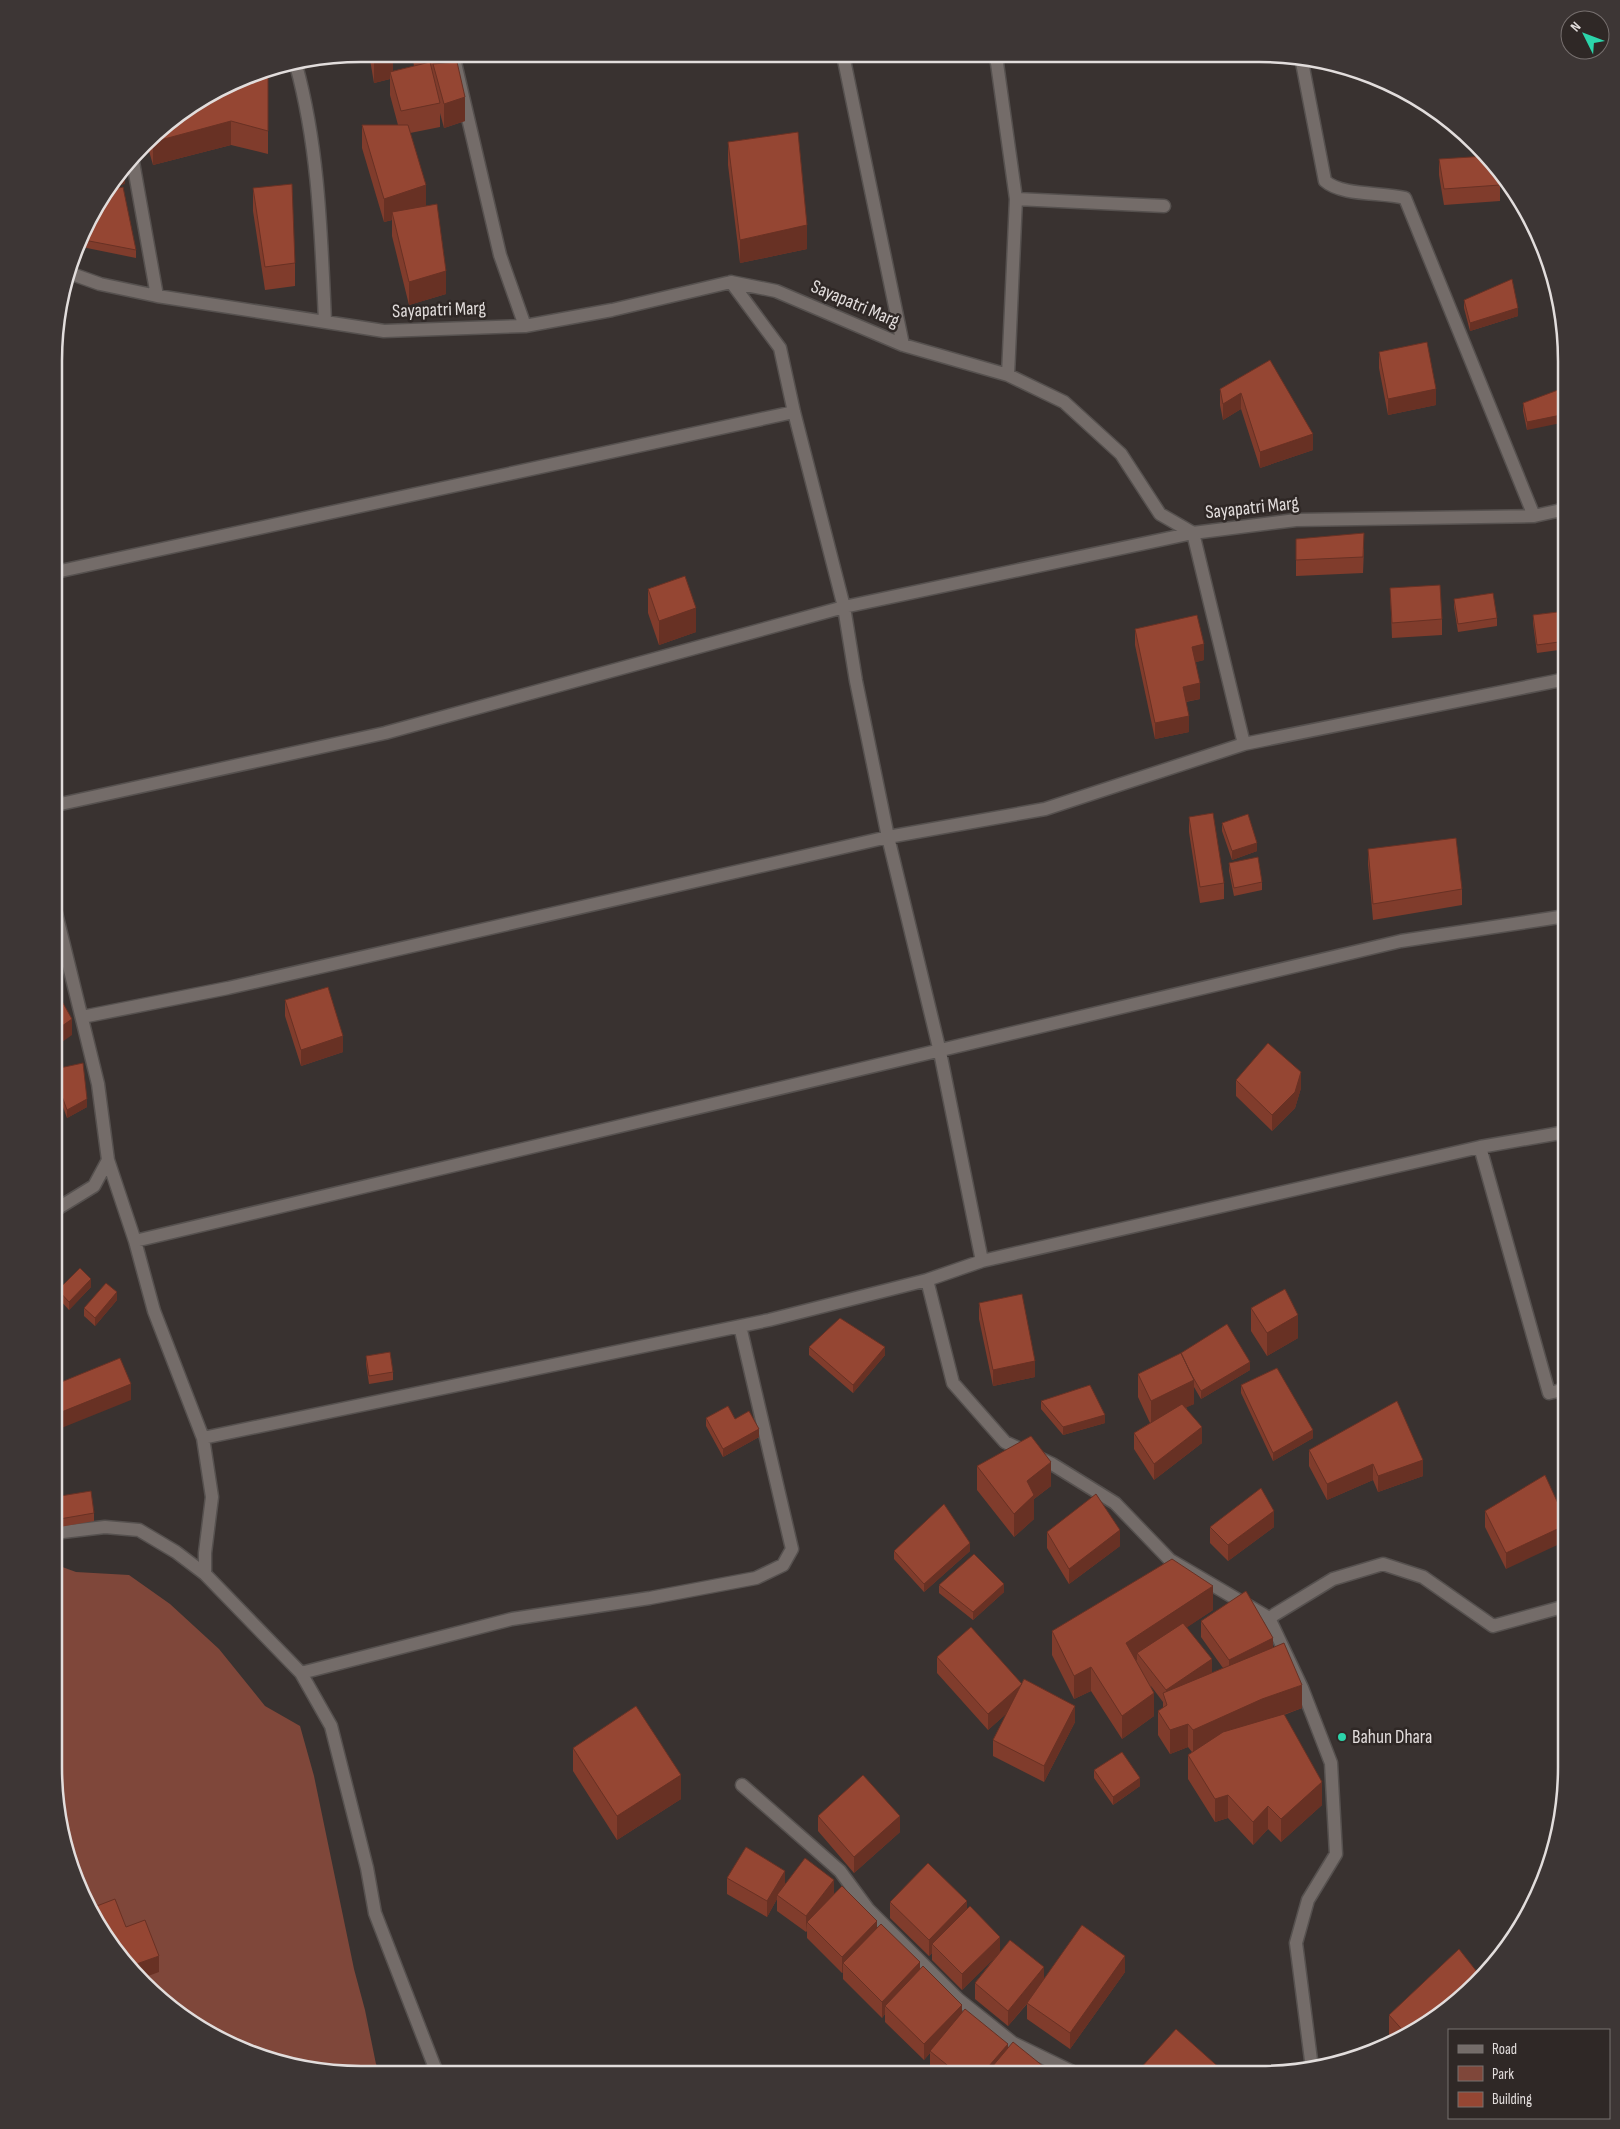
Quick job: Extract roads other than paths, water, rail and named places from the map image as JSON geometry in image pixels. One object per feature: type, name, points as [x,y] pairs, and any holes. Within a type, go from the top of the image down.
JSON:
[{"type":"street","points":[[455,63],[500,255],[525,326]]},
{"type":"street","points":[[846,63],[903,345]]},
{"type":"street","points":[[997,63],[1016,199],[1008,375]]},
{"type":"street","points":[[1303,66],[1325,180],[1331,186],[1342,190],[1389,194],[1404,198],[1412,213],[1534,516]]},
{"type":"street","points":[[297,69],[306,101],[318,184],[325,321]]},
{"type":"street","points":[[134,167],[157,296]]},
{"type":"street","points":[[1016,199],[1164,206]]},
{"type":"street","name":"Sayapatri Marg","points":[[75,275],[100,284],[157,296],[384,331],[525,326],[612,310],[731,282],[776,291],[903,345],[1008,375],[1064,402],[1121,454],[1160,514],[1193,533],[1296,520],[1534,516],[1558,511]]},
{"type":"street","points":[[731,282],[780,348],[794,412],[844,608],[856,681],[888,837],[940,1052],[982,1261]]},
{"type":"street","points":[[62,571],[794,412]]},
{"type":"street","points":[[62,804],[385,733],[844,608],[1193,533],[1244,744]]},
{"type":"street","points":[[82,1017],[228,988],[888,837],[1044,809],[1244,744],[1558,680]]},
{"type":"street","points":[[135,1241],[940,1052],[1401,941],[1558,917]]},
{"type":"street","points":[[62,937],[98,1084],[108,1160],[135,1241],[154,1311],[203,1438],[212,1497],[205,1553],[205,1574]]},
{"type":"street","points":[[203,1438],[740,1326],[927,1280],[982,1261],[1480,1147],[1558,1133]]},
{"type":"street","points":[[1480,1147],[1549,1393],[1558,1391]]},
{"type":"street","points":[[62,1206],[94,1186],[108,1160]]},
{"type":"street","points":[[927,1280],[953,1383],[1005,1442],[1052,1464],[1115,1503],[1170,1560],[1269,1618],[1302,1688],[1331,1763],[1336,1854],[1308,1900],[1296,1943],[1311,2062]]},
{"type":"street","points":[[301,1673],[512,1619],[650,1598],[756,1578],[783,1565],[792,1549],[740,1326]]},
{"type":"street","points":[[62,1532],[104,1527],[139,1530],[176,1552],[205,1574],[301,1673],[331,1726],[367,1868],[375,1913],[434,2066]]},
{"type":"street","points":[[1269,1618],[1333,1580],[1383,1564],[1423,1577],[1493,1626],[1558,1608]]},
{"type":"street","points":[[742,1785],[840,1871],[868,1909],[958,1999],[1013,2043],[1060,2066]]},
{"type":"place","name":"Bahun Dhara","points":[[1342,1737]]}]
